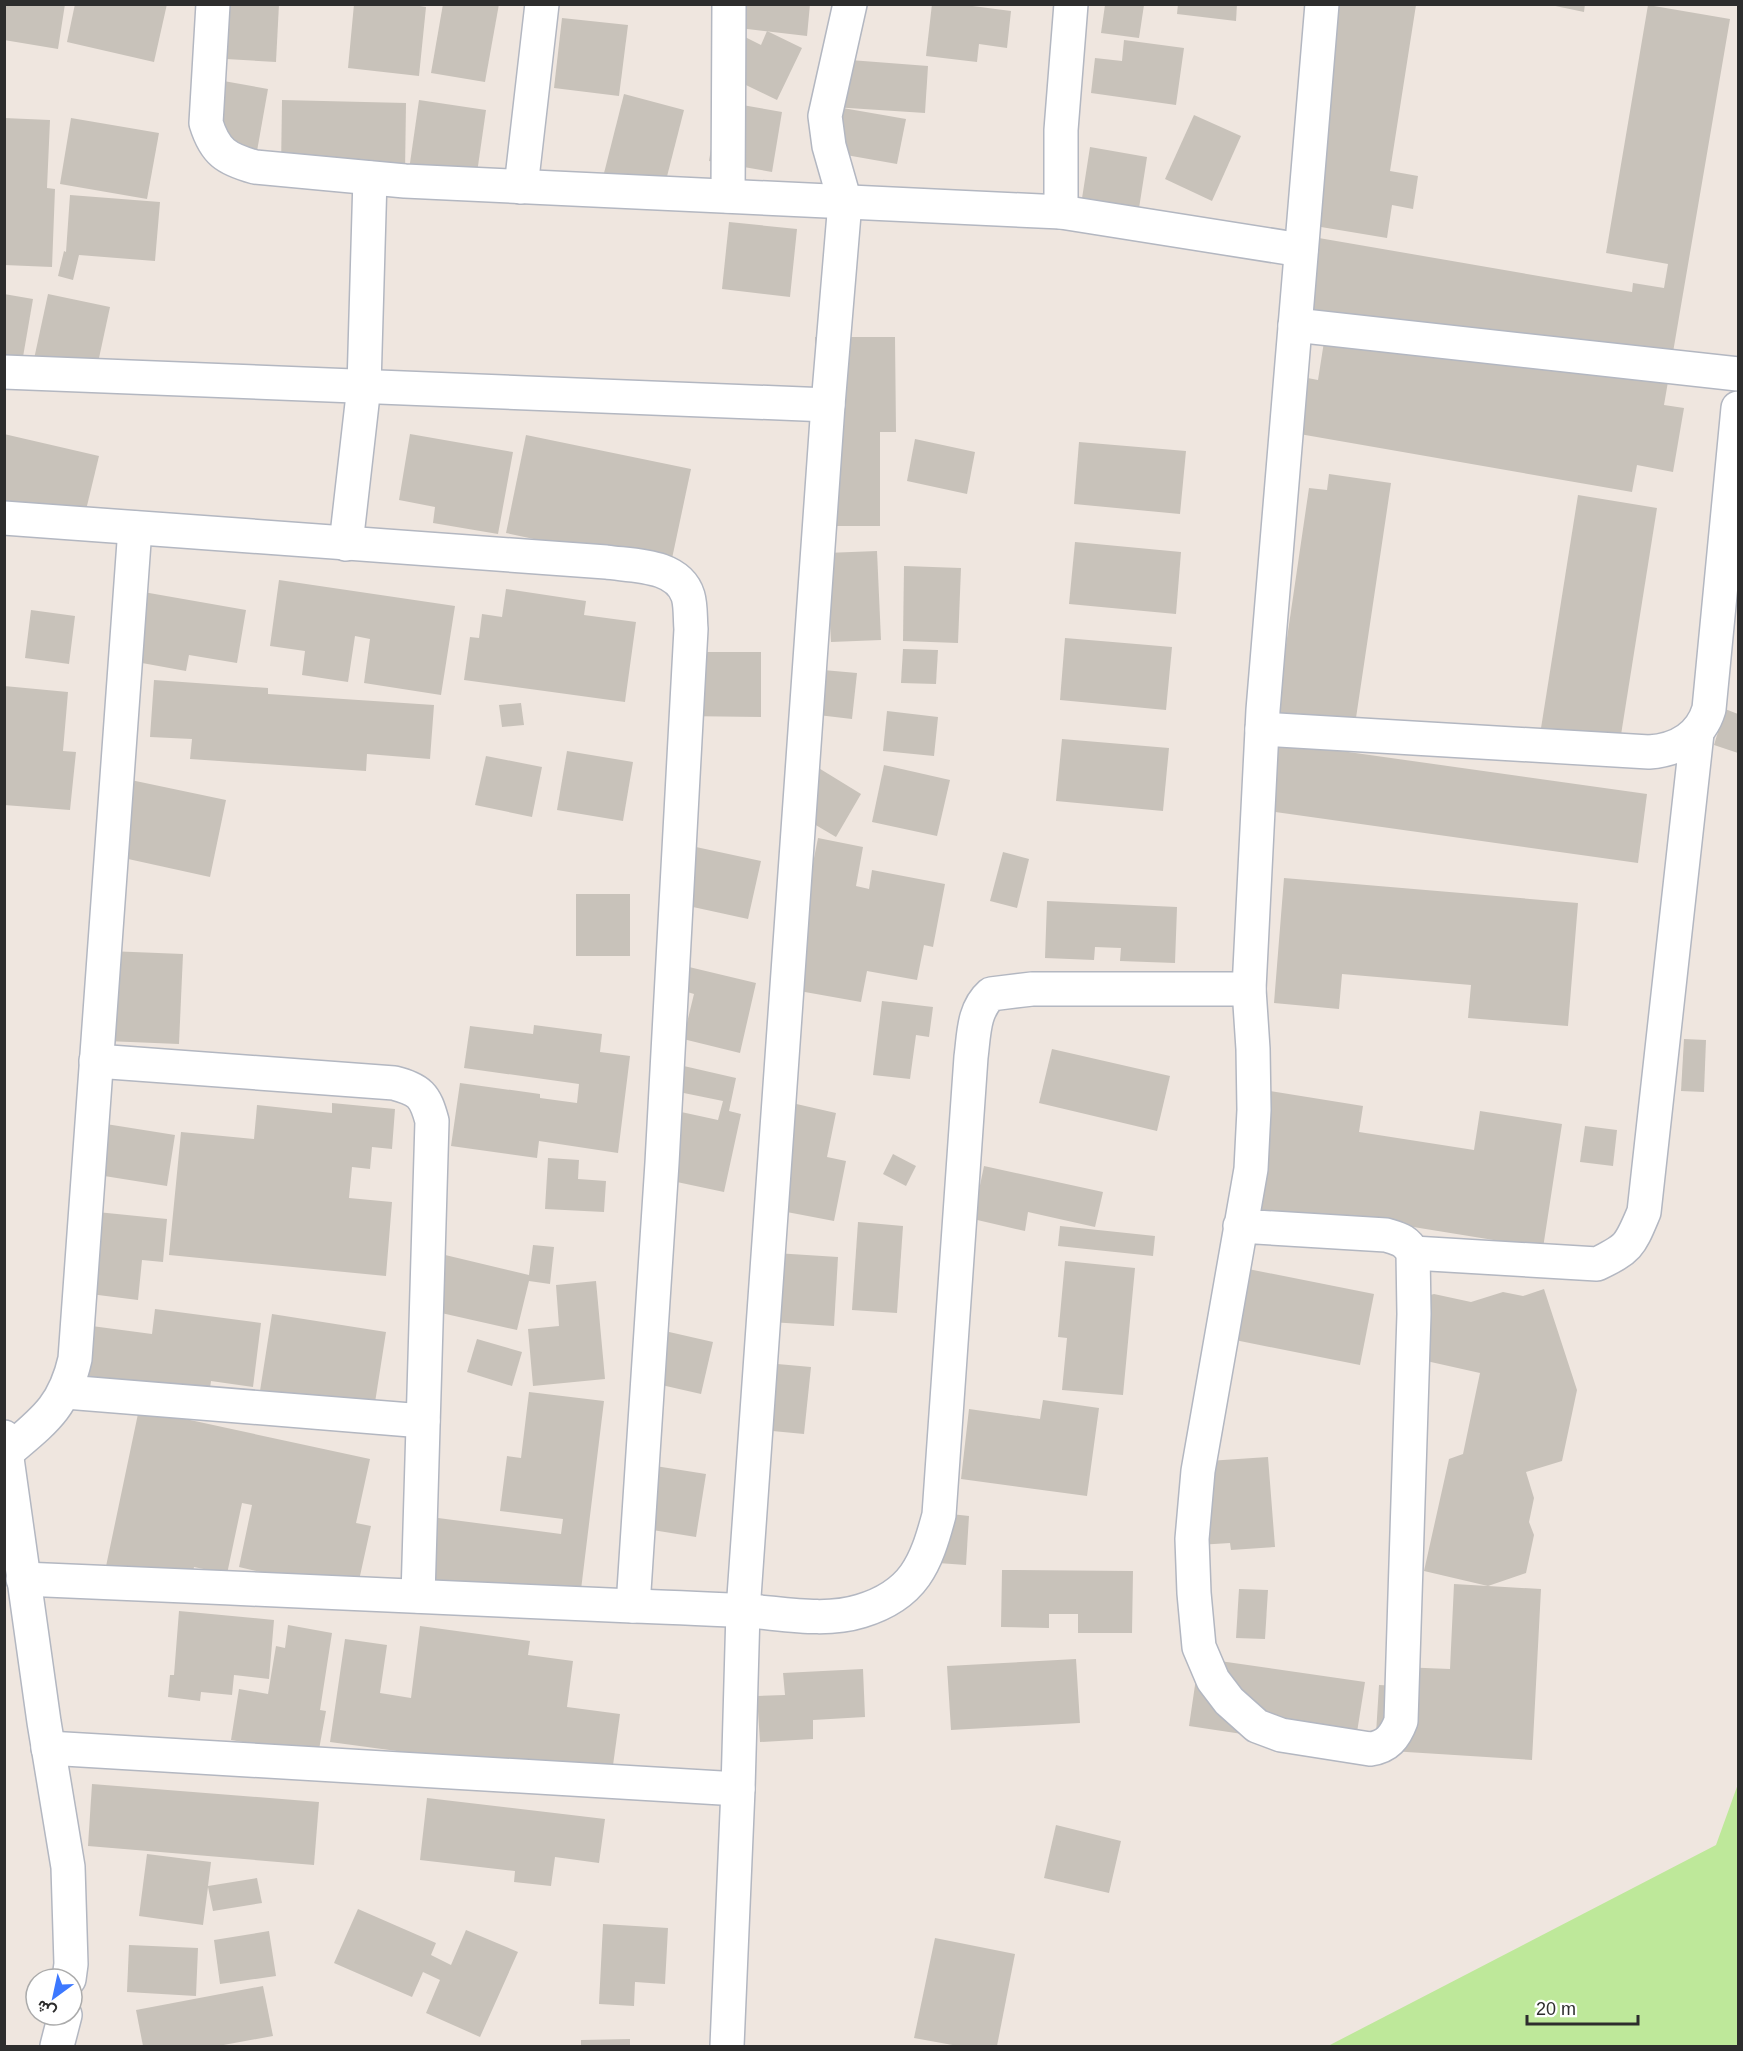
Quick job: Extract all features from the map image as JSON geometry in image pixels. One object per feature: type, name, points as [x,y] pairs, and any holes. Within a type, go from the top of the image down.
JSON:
[{"type":"street","points":[[213,4],[206,123],[210,138],[217,148],[233,161],[255,167],[405,181],[1061,212],[1301,250]]},
{"type":"street","points":[[520,186],[542,4]]},
{"type":"street","points":[[728,196],[729,4]]},
{"type":"street","points":[[727,2046],[743,1611],[828,405],[845,202],[829,146],[825,116],[850,4]]},
{"type":"street","points":[[1061,212],[1061,130],[1071,4]]},
{"type":"street","points":[[1240,1226],[1386,1235],[1402,1239],[1413,1253],[1414,1314],[1401,1721],[1397,1732],[1386,1744],[1370,1749],[1281,1735],[1257,1726],[1229,1701],[1213,1680],[1199,1647],[1192,1539],[1198,1471],[1240,1226],[1251,1169],[1254,1110],[1249,989],[1262,729],[1322,4]]},
{"type":"street","points":[[346,544],[364,386],[370,178]]},
{"type":"street","points":[[1295,325],[1738,374]]},
{"type":"street","points":[[4,372],[828,405]]},
{"type":"street","points":[[1262,729],[1649,752],[1677,746],[1697,733],[1705,722],[1709,709],[1738,408]]},
{"type":"street","points":[[4,518],[606,562],[656,568],[670,574],[681,584],[688,596],[691,629],[667,1068],[633,1606]]},
{"type":"street","points":[[71,1967],[68,1868],[48,1748],[5,1445],[49,1416],[66,1392],[75,1359],[135,528]]},
{"type":"street","points":[[1413,1253],[1597,1264],[1622,1251],[1633,1238],[1644,1212],[1697,733]]},
{"type":"street","points":[[23,1579],[825,1616],[862,1611],[884,1602],[901,1590],[919,1572],[931,1547],[939,1515],[971,1057],[978,1012],[991,994],[1032,989],[1249,989]]},
{"type":"street","points":[[96,1061],[394,1083],[422,1095],[428,1104],[432,1121],[418,1596]]},
{"type":"street","points":[[66,1392],[423,1421]]},
{"type":"street","points":[[48,1748],[738,1789]]},
{"type":"street","points":[[57,2046],[62,2027]]},
{"type":"green space","points":[[1738,1784],[1738,2046],[1328,2046],[1716,1845]]},
{"type":"building","points":[[4,4],[65,4],[58,49],[4,40]]},
{"type":"building","points":[[75,4],[167,4],[154,62],[67,42]]},
{"type":"building","points":[[212,4],[279,4],[276,62],[209,58]]},
{"type":"building","points":[[354,4],[407,4],[426,7],[419,76],[348,68]]},
{"type":"building","points":[[443,4],[499,4],[485,82],[431,73]]},
{"type":"building","points":[[724,4],[810,4],[807,36],[722,26]]},
{"type":"building","points":[[932,4],[957,4],[1011,11],[1007,48],[979,44],[977,62],[926,56]]},
{"type":"building","points":[[1178,4],[1237,4],[1236,21],[1177,14]]},
{"type":"building","points":[[1546,4],[1585,4],[1584,12]]},
{"type":"building","points":[[1105,5],[1144,5],[1139,38],[1101,33]]},
{"type":"building","points":[[1337,5],[1416,5],[1390,171],[1418,176],[1413,209],[1392,205],[1387,238],[1303,224]]},
{"type":"building","points":[[1648,5],[1730,19],[1664,405],[1684,408],[1673,472],[1637,465],[1632,492],[1288,432],[1297,376],[1318,380],[1326,329],[1298,324],[1313,237],[1632,292],[1633,283],[1664,288],[1668,264],[1606,253]]},
{"type":"building","points":[[562,18],[628,25],[619,96],[554,88]]},
{"type":"building","points":[[767,31],[802,48],[777,100],[721,73],[739,34],[761,45]]},
{"type":"building","points":[[1124,40],[1184,48],[1176,105],[1091,93],[1095,58],[1122,61]]},
{"type":"building","points":[[837,59],[928,66],[925,113],[833,107]]},
{"type":"building","points":[[218,80],[268,89],[254,168],[205,160]]},
{"type":"building","points":[[624,94],[684,110],[662,196],[602,181]]},
{"type":"building","points":[[282,100],[406,103],[405,173],[281,170]]},
{"type":"building","points":[[419,100],[486,110],[476,180],[409,170]]},
{"type":"building","points":[[719,101],[782,112],[772,172],[709,161]]},
{"type":"building","points":[[837,107],[906,119],[897,164],[829,152]]},
{"type":"building","points":[[1194,115],[1241,136],[1212,201],[1165,179]]},
{"type":"building","points":[[4,118],[50,120],[47,188],[55,189],[52,267],[4,265]]},
{"type":"building","points":[[71,118],[159,133],[147,199],[60,184]]},
{"type":"building","points":[[1090,147],[1147,157],[1137,221],[1080,211]]},
{"type":"building","points":[[70,195],[160,202],[155,261],[79,255],[73,280],[58,276],[64,251],[66,252]]},
{"type":"building","points":[[729,222],[797,229],[790,297],[722,289]]},
{"type":"building","points":[[4,294],[33,299],[19,380],[4,378]]},
{"type":"building","points":[[48,294],[110,307],[96,372],[34,359]]},
{"type":"building","points":[[815,337],[895,337],[896,432],[880,432],[880,526],[816,526]]},
{"type":"building","points":[[4,434],[99,456],[86,510],[4,512]]},
{"type":"building","points":[[410,434],[513,452],[498,534],[433,523],[435,507],[399,500]]},
{"type":"building","points":[[526,435],[691,469],[670,568],[506,533]]},
{"type":"building","points":[[915,439],[975,452],[967,494],[907,481]]},
{"type":"building","points":[[1079,442],[1186,451],[1180,514],[1074,504]]},
{"type":"building","points":[[1329,474],[1391,483],[1353,738],[1274,727],[1309,488],[1327,490]]},
{"type":"building","points":[[1578,495],[1657,508],[1617,760],[1538,747]]},
{"type":"building","points":[[1075,542],[1181,552],[1176,614],[1069,604]]},
{"type":"building","points":[[877,551],[881,640],[831,642],[826,553]]},
{"type":"building","points":[[904,566],[961,568],[958,643],[903,641]]},
{"type":"building","points":[[279,580],[455,606],[441,695],[364,683],[370,639],[355,636],[348,682],[302,675],[305,651],[270,646]]},
{"type":"building","points":[[506,589],[586,601],[584,615],[636,622],[625,702],[464,680],[470,637],[479,638],[482,614],[502,617]]},
{"type":"building","points":[[132,590],[246,610],[237,663],[189,655],[186,671],[120,659]]},
{"type":"building","points":[[31,610],[75,616],[69,664],[25,658]]},
{"type":"building","points":[[1065,638],[1172,647],[1166,710],[1060,700]]},
{"type":"building","points":[[903,649],[938,650],[936,684],[901,683]]},
{"type":"building","points":[[680,652],[761,652],[761,717],[681,716]]},
{"type":"building","points":[[823,670],[857,673],[852,719],[818,715]]},
{"type":"building","points":[[154,680],[268,688],[268,694],[434,705],[430,759],[367,754],[366,771],[190,759],[192,739],[150,737]]},
{"type":"building","points":[[4,686],[68,692],[63,751],[76,752],[70,810],[4,805]]},
{"type":"building","points":[[521,703],[524,725],[502,727],[499,705]]},
{"type":"building","points":[[1725,709],[1738,714],[1738,753],[1714,745]]},
{"type":"building","points":[[887,711],[938,717],[934,756],[883,751]]},
{"type":"building","points":[[1062,739],[1169,748],[1163,811],[1056,801]]},
{"type":"building","points":[[1263,740],[1647,794],[1638,863],[1254,809]]},
{"type":"building","points":[[567,751],[633,762],[623,821],[557,810]]},
{"type":"building","points":[[486,756],[542,767],[532,817],[475,805]]},
{"type":"building","points":[[884,765],[950,780],[937,836],[872,822]]},
{"type":"building","points":[[817,767],[861,794],[836,837],[792,811]]},
{"type":"building","points":[[126,779],[226,800],[210,877],[110,855]]},
{"type":"building","points":[[818,838],[863,847],[856,886],[869,889],[872,870],[945,884],[933,947],[924,945],[917,980],[867,971],[861,1002],[788,989]]},
{"type":"building","points":[[682,844],[761,861],[748,919],[670,902]]},
{"type":"building","points":[[1003,852],[1029,859],[1017,908],[990,901]]},
{"type":"building","points":[[1284,878],[1578,903],[1568,1026],[1468,1018],[1471,985],[1342,974],[1339,1009],[1274,1003]]},
{"type":"building","points":[[576,894],[630,894],[630,956],[576,956]]},
{"type":"building","points":[[1047,901],[1177,907],[1175,963],[1120,961],[1121,948],[1095,947],[1094,960],[1045,958]]},
{"type":"building","points":[[108,951],[183,954],[179,1044],[106,1041]]},
{"type":"building","points":[[689,967],[756,983],[740,1053],[683,1039],[694,994],[684,991]]},
{"type":"building","points":[[882,1001],[933,1007],[929,1037],[916,1035],[910,1079],[873,1075]]},
{"type":"building","points":[[534,1025],[602,1034],[600,1052],[630,1056],[618,1153],[539,1141],[537,1158],[451,1146],[460,1083],[540,1094],[540,1098],[577,1103],[579,1084],[464,1068],[470,1026],[533,1034]]},
{"type":"building","points":[[1684,1039],[1706,1040],[1704,1092],[1681,1091]]},
{"type":"building","points":[[1052,1049],[1170,1076],[1157,1131],[1039,1103]]},
{"type":"building","points":[[675,1064],[736,1078],[729,1111],[741,1114],[724,1192],[658,1178],[672,1110],[718,1120],[723,1101],[669,1090]]},
{"type":"building","points":[[1270,1091],[1363,1106],[1359,1132],[1474,1150],[1480,1111],[1562,1124],[1543,1248],[1401,1225],[1400,1233],[1251,1208]]},
{"type":"building","points":[[332,1103],[395,1109],[392,1149],[372,1147],[370,1169],[352,1167],[349,1198],[392,1202],[386,1276],[169,1255],[181,1132],[254,1139],[257,1105],[332,1113]]},
{"type":"building","points":[[792,1103],[836,1113],[827,1157],[846,1161],[834,1221],[771,1209]]},
{"type":"building","points":[[106,1124],[175,1135],[167,1186],[98,1175]]},
{"type":"building","points":[[1585,1126],[1617,1130],[1613,1166],[1580,1162]]},
{"type":"building","points":[[893,1154],[916,1166],[906,1186],[883,1174]]},
{"type":"building","points":[[548,1158],[579,1160],[578,1179],[606,1181],[604,1212],[545,1209]]},
{"type":"building","points":[[984,1166],[1103,1192],[1095,1227],[1028,1212],[1025,1231],[973,1219]]},
{"type":"building","points":[[97,1212],[167,1219],[163,1262],[142,1260],[138,1300],[90,1294]]},
{"type":"building","points":[[858,1222],[903,1226],[897,1313],[852,1310]]},
{"type":"building","points":[[1060,1226],[1155,1236],[1153,1256],[1058,1246]]},
{"type":"building","points":[[533,1245],[554,1247],[550,1284],[529,1281],[517,1330],[428,1310],[441,1254],[529,1275]]},
{"type":"building","points":[[775,1253],[838,1257],[834,1326],[770,1322]]},
{"type":"building","points":[[1065,1261],[1135,1268],[1123,1395],[1062,1390],[1067,1338],[1058,1337]]},
{"type":"building","points":[[1238,1267],[1374,1294],[1360,1365],[1225,1338]]},
{"type":"building","points":[[596,1281],[605,1379],[533,1386],[528,1329],[559,1326],[556,1285]]},
{"type":"building","points":[[1544,1289],[1577,1390],[1562,1461],[1526,1472],[1534,1498],[1529,1522],[1534,1535],[1526,1573],[1488,1586],[1424,1571],[1449,1459],[1463,1454],[1480,1373],[1404,1356],[1416,1299],[1434,1294],[1471,1302],[1503,1292],[1523,1296]]},
{"type":"building","points":[[155,1309],[261,1323],[253,1387],[211,1381],[208,1402],[62,1383],[69,1323],[152,1334]]},
{"type":"building","points":[[272,1314],[386,1332],[374,1409],[260,1391]]},
{"type":"building","points":[[656,1329],[713,1342],[701,1394],[644,1381]]},
{"type":"building","points":[[477,1339],[522,1352],[512,1386],[467,1372]]},
{"type":"building","points":[[766,1363],[811,1367],[804,1434],[761,1430]]},
{"type":"building","points":[[529,1392],[604,1401],[579,1606],[406,1584],[415,1515],[561,1534],[563,1519],[500,1511],[507,1456],[521,1458]]},
{"type":"building","points":[[1043,1400],[1099,1408],[1087,1496],[961,1479],[969,1409],[1040,1419]]},
{"type":"building","points":[[139,1409],[370,1459],[356,1523],[371,1526],[356,1594],[239,1567],[252,1505],[242,1503],[227,1574],[194,1567],[188,1593],[104,1576]]},
{"type":"building","points":[[1268,1457],[1275,1547],[1231,1550],[1230,1543],[1198,1545],[1193,1462]]},
{"type":"building","points":[[649,1465],[706,1474],[696,1537],[640,1528]]},
{"type":"building","points":[[942,1513],[969,1516],[966,1565],[938,1563]]},
{"type":"building","points":[[1002,1570],[1133,1571],[1132,1633],[1078,1633],[1078,1614],[1049,1614],[1049,1628],[1001,1627]]},
{"type":"building","points":[[1454,1584],[1541,1589],[1532,1760],[1375,1750],[1379,1685],[1400,1686],[1400,1667],[1450,1669]]},
{"type":"building","points":[[1239,1589],[1268,1590],[1265,1639],[1236,1638]]},
{"type":"building","points":[[179,1611],[274,1620],[269,1679],[234,1675],[232,1695],[201,1692],[200,1701],[168,1697],[170,1675],[174,1675]]},
{"type":"building","points":[[288,1625],[332,1633],[320,1710],[326,1711],[318,1755],[231,1740],[239,1689],[268,1694],[276,1646],[285,1648]]},
{"type":"building","points":[[420,1626],[530,1641],[528,1655],[573,1661],[567,1707],[620,1714],[611,1780],[330,1742],[345,1639],[387,1645],[380,1693],[411,1698]]},
{"type":"building","points":[[1199,1658],[1365,1682],[1354,1751],[1189,1726]]},
{"type":"building","points":[[1076,1659],[1080,1723],[951,1730],[947,1666]]},
{"type":"building","points":[[863,1669],[865,1717],[813,1720],[813,1739],[760,1742],[757,1696],[785,1695],[783,1673]]},
{"type":"building","points":[[92,1784],[319,1802],[314,1865],[88,1846]]},
{"type":"building","points":[[427,1798],[605,1819],[599,1863],[555,1857],[551,1886],[514,1882],[515,1871],[420,1860]]},
{"type":"building","points":[[1056,1825],[1121,1841],[1109,1893],[1044,1878]]},
{"type":"building","points":[[147,1854],[211,1862],[208,1886],[257,1878],[262,1903],[213,1911],[208,1887],[203,1925],[139,1916]]},
{"type":"building","points":[[358,1909],[436,1943],[431,1955],[451,1965],[466,1930],[518,1952],[480,2037],[426,2013],[440,1980],[423,1972],[412,1997],[334,1963]]},
{"type":"building","points":[[603,1924],[668,1928],[665,1984],[635,1982],[634,2006],[599,2004]]},
{"type":"building","points":[[269,1931],[276,1976],[220,1984],[214,1940]]},
{"type":"building","points":[[935,1938],[1015,1954],[997,2046],[958,2046],[914,2038]]},
{"type":"building","points":[[129,1945],[198,1948],[196,1996],[127,1992]]},
{"type":"building","points":[[263,1986],[273,2036],[218,2046],[143,2046],[136,2010]]},
{"type":"building","points":[[630,2039],[630,2046],[581,2046],[581,2040]]}]
